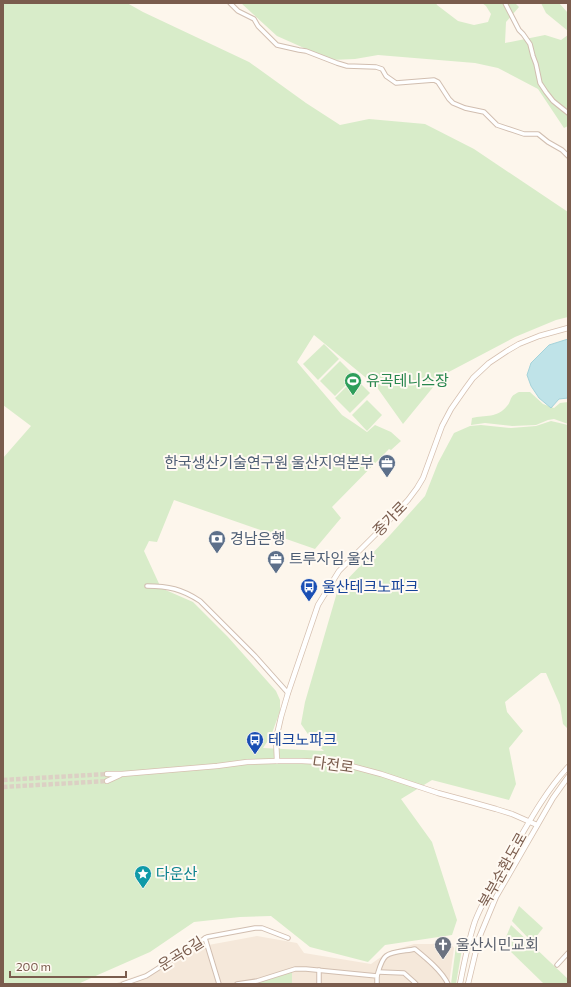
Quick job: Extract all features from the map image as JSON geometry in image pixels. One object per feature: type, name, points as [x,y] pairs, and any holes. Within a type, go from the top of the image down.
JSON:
[{"type":"main road","name":"종가로","points":[[277,761],[276,739],[281,716],[318,605],[324,593],[342,568],[408,500],[417,488],[423,478],[442,426],[451,409],[481,370],[507,351],[529,339],[568,328]]},
{"type":"main road","name":"다전로","points":[[107,774],[217,766],[247,762],[302,761],[340,764],[380,774],[438,793],[496,809],[537,825]]},
{"type":"main road","name":"북부순환도로","points":[[460,984],[470,938],[482,906],[496,878],[529,822],[552,786],[568,767]]},
{"type":"main road","name":"다전로","points":[[107,781],[122,774]]},
{"type":"main road","name":"북부순환도로","points":[[468,984],[479,938],[490,909],[501,887],[553,798],[568,778]]},
{"type":"street","points":[[230,3],[238,10],[254,19],[258,26],[277,45],[306,51],[337,64],[382,69],[386,76],[396,83],[434,80],[438,82],[453,103],[465,108],[484,112],[497,125],[524,134],[538,134],[553,146],[562,150],[568,156]]},
{"type":"street","points":[[505,3],[518,30],[530,44],[540,83],[553,101],[568,113]]},
{"type":"street","points":[[147,586],[172,588],[200,601],[288,693]]},
{"type":"street","points":[[564,782],[568,787]]},
{"type":"street","name":"운곡6길","points":[[123,984],[146,976],[208,937],[262,928],[288,938]]},
{"type":"street","points":[[205,938],[219,984]]},
{"type":"street","points":[[377,984],[381,964],[386,956],[395,952],[415,949],[441,974],[448,984]]},
{"type":"street","points":[[557,965],[568,953]]},
{"type":"street","points":[[237,984],[257,981],[295,969],[378,974],[404,973],[416,984]]},
{"type":"street","points":[[319,970],[319,984]]},
{"type":"shaded area","points":[[257,936],[297,943],[304,953],[371,964],[388,952],[414,944],[449,942],[454,948],[449,984],[114,984],[145,973],[203,946]]},
{"type":"green space","points":[[3,3],[127,3],[249,62],[306,103],[340,125],[369,119],[425,124],[474,149],[568,212],[568,317],[556,320],[515,337],[443,375],[403,424],[376,386],[314,335],[297,362],[342,415],[367,432],[375,425],[391,432],[401,441],[391,450],[389,449],[332,507],[341,518],[315,549],[174,500],[157,542],[149,541],[144,551],[161,588],[193,602],[228,637],[276,691],[280,700],[280,711],[271,736],[263,748],[324,751],[312,740],[301,724],[305,702],[338,589],[425,496],[438,463],[454,433],[470,426],[481,425],[511,428],[536,426],[551,421],[568,425],[568,729],[563,724],[560,705],[546,673],[541,673],[505,702],[507,712],[523,731],[509,748],[516,784],[509,800],[432,780],[401,799],[432,842],[457,920],[452,935],[385,945],[368,962],[310,947],[271,916],[240,917],[194,922],[150,952],[78,984],[3,984],[3,458],[31,426],[3,405]]},
{"type":"green space","points":[[241,3],[436,3],[458,21],[474,25],[488,22],[491,14],[482,3],[515,3],[519,7],[506,22],[505,43],[545,35],[561,40],[568,35],[568,126],[564,128],[538,89],[498,68],[475,63],[378,55],[355,59],[331,60],[277,36]]},
{"type":"green space","points":[[541,3],[559,3],[568,13],[568,31],[546,13]]},
{"type":"green space","name":"유곡테니스장","points":[[324,344],[339,359],[318,380],[303,364]]},
{"type":"green space","name":"유곡테니스장","points":[[340,361],[355,376],[335,396],[320,381]]},
{"type":"green space","name":"유곡테니스장","points":[[355,378],[370,393],[350,413],[335,398]]},
{"type":"green space","points":[[519,392],[530,392],[543,404],[554,408],[560,403],[568,402],[568,424],[554,419],[536,425],[512,426],[485,423],[471,425],[472,418],[500,413],[509,404],[513,395]]},
{"type":"green space","name":"유곡테니스장","points":[[367,400],[382,415],[367,431],[352,415]]},
{"type":"green space","points":[[519,906],[543,928],[532,942],[512,921]]},
{"type":"green space","points":[[511,925],[568,979],[568,984],[544,984],[503,944]]},
{"type":"green space","points":[[463,943],[456,984],[451,984],[456,946]]},
{"type":"green space","points":[[292,971],[292,984],[250,984],[249,982]]},
{"type":"water","points":[[568,339],[568,398],[559,399],[551,408],[539,398],[531,386],[527,375],[531,363],[549,345]]},
{"type":"tunnel","points":[[3,780],[107,774]]},
{"type":"tunnel","points":[[3,787],[107,781]]},
{"type":"place","name":"유곡테니스장","points":[[353,396]]},
{"type":"place","name":"한국생산기술연구원 울산지역본부","points":[[387,478]]},
{"type":"place","name":"경남은행","points":[[217,554]]},
{"type":"place","name":"트루자임 울산","points":[[276,574]]},
{"type":"place","name":"울산테크노파크","points":[[309,602]]},
{"type":"place","name":"테크노파크","points":[[255,755]]},
{"type":"place","name":"다운산","points":[[143,889]]},
{"type":"place","name":"울산시민교회","points":[[443,960]]}]
